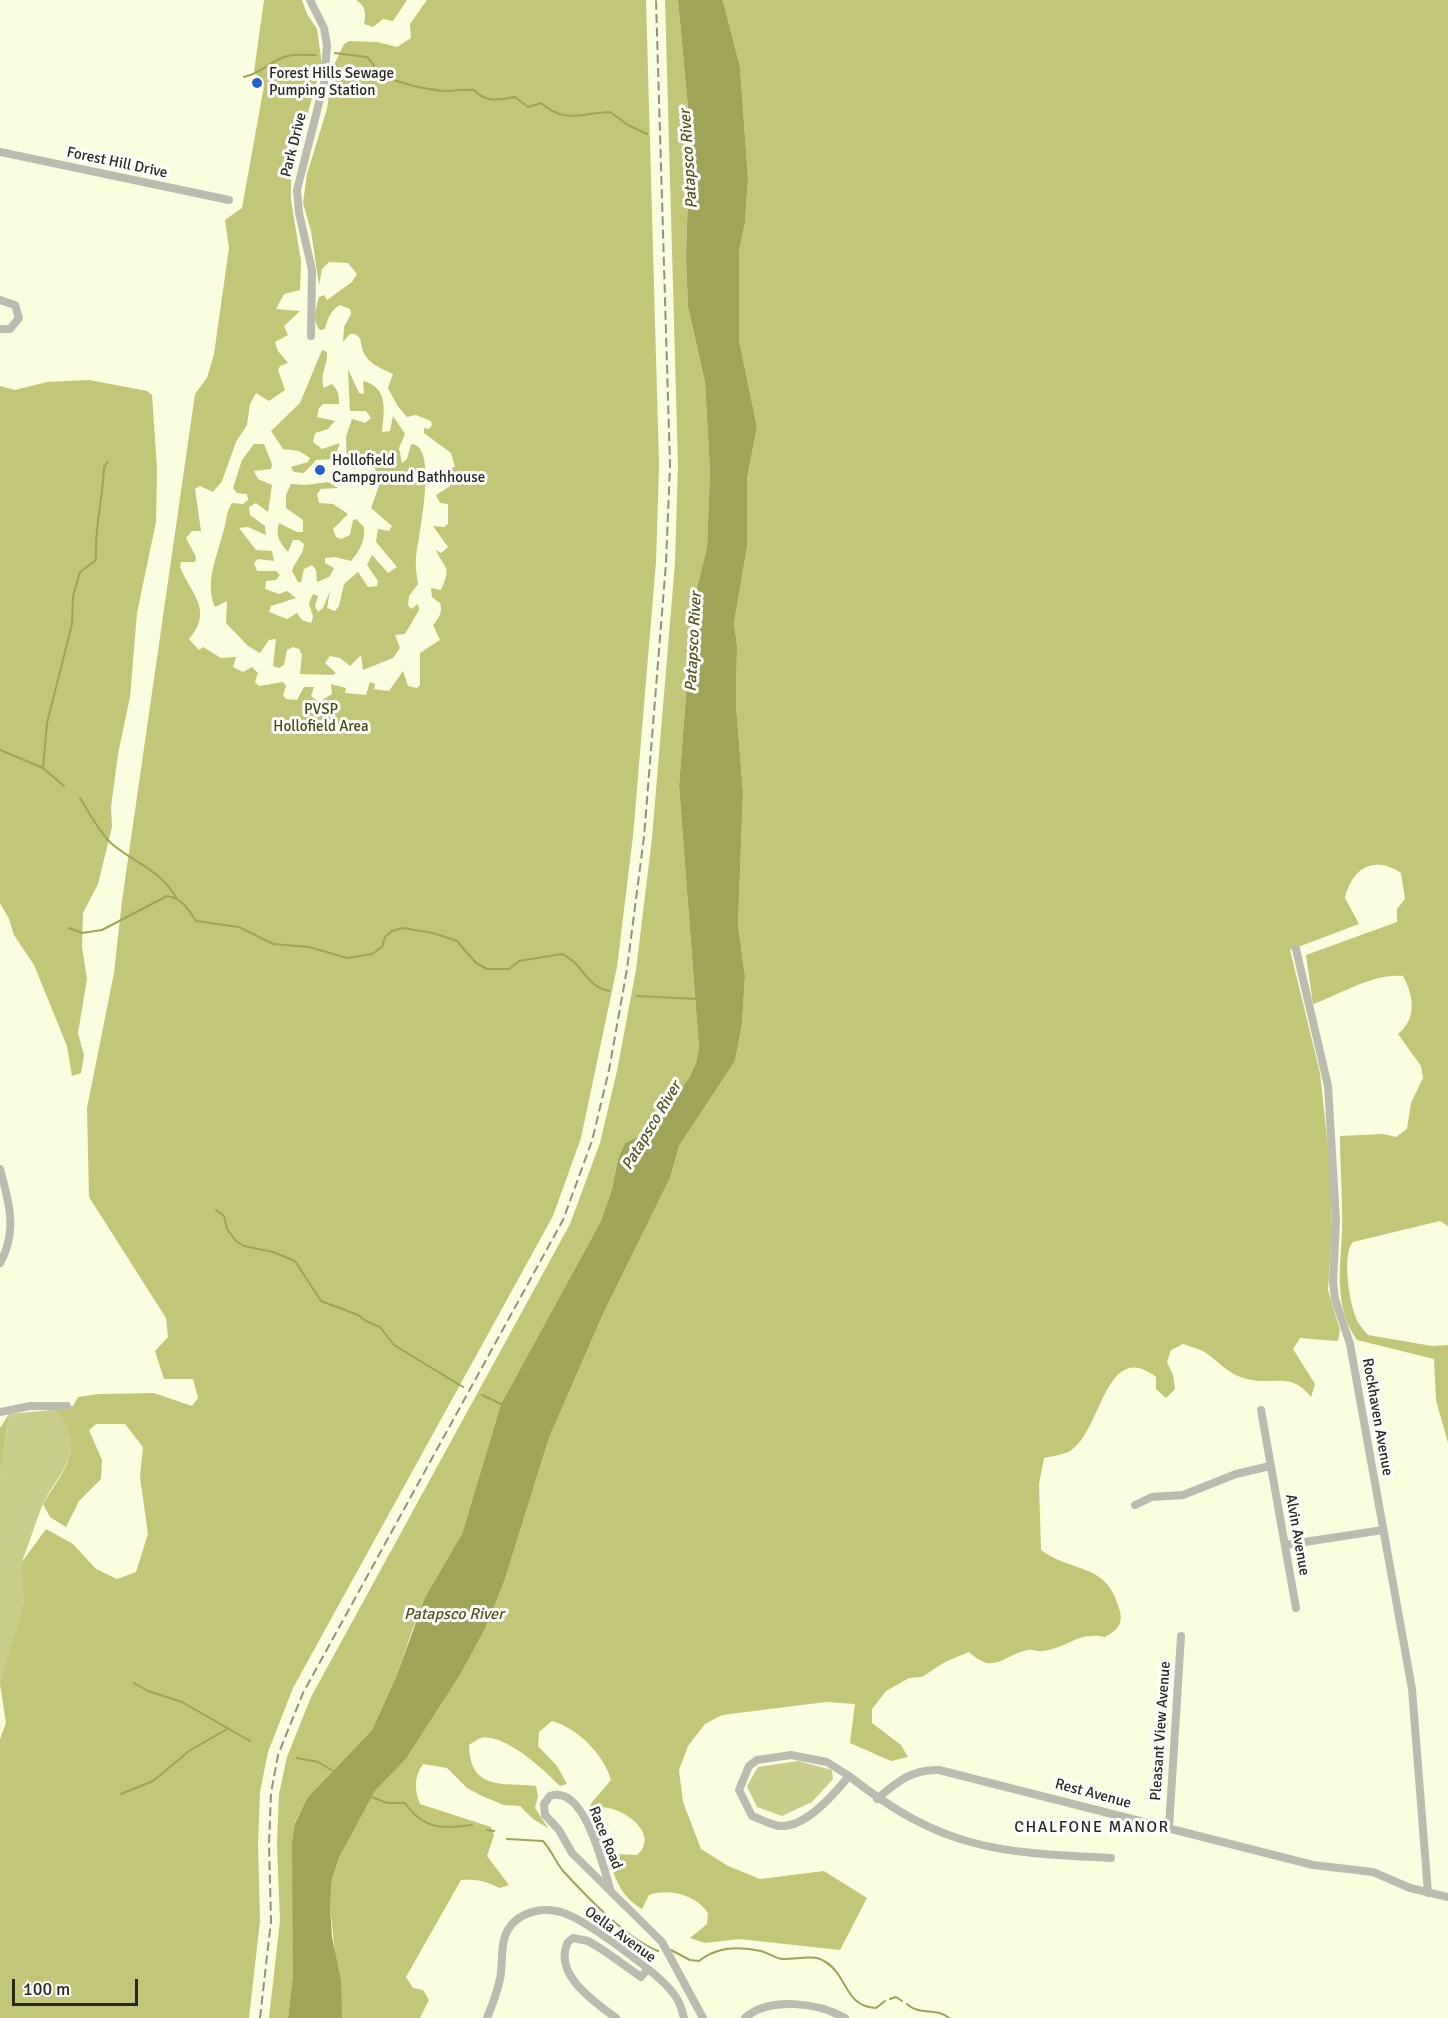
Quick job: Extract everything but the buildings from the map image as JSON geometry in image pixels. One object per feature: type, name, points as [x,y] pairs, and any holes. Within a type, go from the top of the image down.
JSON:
[{"type":"street","name":"Park Drive","points":[[310,0],[324,28],[327,45],[324,83],[297,190],[299,213],[312,270],[311,336]]},
{"type":"street","name":"Forest Hill Drive","points":[[0,152],[229,200]]},
{"type":"street","points":[[0,300],[15,305],[19,318],[10,329],[0,329]]},
{"type":"street","name":"Rockhaven Avenue","points":[[1296,949],[1328,1086],[1336,1220],[1333,1266],[1335,1299],[1350,1344],[1413,1689],[1428,1893]]},
{"type":"street","points":[[0,1169],[12,1223],[11,1236],[0,1263]]},
{"type":"street","points":[[0,1412],[30,1406],[67,1406]]},
{"type":"street","name":"Alvin Avenue","points":[[1261,1410],[1296,1608]]},
{"type":"street","points":[[1135,1505],[1152,1497],[1183,1495],[1236,1474],[1270,1466]]},
{"type":"street","points":[[1286,1545],[1383,1530]]},
{"type":"street","name":"Pleasant View Avenue","points":[[1169,1827],[1181,1636]]},
{"type":"street","points":[[849,1776],[817,1810],[789,1825],[779,1826],[752,1816],[739,1790],[749,1766],[757,1760],[791,1755],[827,1762],[849,1776],[877,1799],[933,1831],[987,1848],[1020,1854],[1111,1858]]},
{"type":"street","name":"Rest Avenue","points":[[877,1799],[906,1776],[921,1771],[939,1770],[1313,1865],[1373,1872],[1428,1893],[1448,1897]]},
{"type":"street","name":"Race Road","points":[[611,1892],[582,1812],[569,1797],[562,1794],[550,1796],[544,1804],[545,1815],[559,1830],[572,1853],[611,1892],[662,1942],[703,2018]]},
{"type":"street","name":"Oella Avenue","points":[[487,2018],[500,1980],[503,1940],[507,1931],[522,1916],[533,1912],[552,1911],[576,1919],[647,1970],[674,1994],[684,2018]]},
{"type":"street","points":[[616,2018],[588,1997],[571,1975],[564,1956],[568,1942],[573,1938],[588,1941],[641,1977],[647,1970]]},
{"type":"street","points":[[745,2018],[768,2008],[798,2005],[826,2010],[845,2018]]},
{"type":"shaded area","points":[[52,1410],[59,1414],[66,1423],[71,1448],[64,1468],[42,1506],[22,1562],[23,1567],[112,1587],[0,1684],[0,1478],[9,1414]]},
{"type":"shaded area","points":[[798,1761],[832,1770],[833,1779],[812,1802],[782,1816],[757,1807],[747,1786],[758,1767]]},
{"type":"green space","name":"PVSP Hollofield Area","points":[[264,0],[302,0],[307,14],[317,29],[322,64],[291,171],[291,200],[301,261],[300,290],[284,294],[276,309],[300,311],[284,326],[288,335],[275,342],[278,351],[288,363],[280,366],[278,370],[285,390],[269,401],[256,393],[250,404],[247,425],[236,442],[222,481],[213,492],[200,486],[195,489],[201,531],[192,531],[186,538],[196,557],[195,562],[181,562],[180,567],[198,602],[200,619],[189,639],[199,650],[203,647],[221,658],[236,657],[233,667],[243,672],[252,667],[258,673],[255,682],[259,686],[283,682],[286,686],[283,695],[286,699],[297,700],[304,687],[314,687],[311,696],[319,702],[332,694],[331,684],[346,688],[345,693],[366,695],[370,682],[375,684],[374,689],[389,691],[403,671],[408,686],[417,688],[420,685],[420,653],[440,640],[433,625],[440,615],[441,606],[432,597],[431,588],[441,590],[447,572],[436,550],[441,553],[448,547],[433,526],[444,527],[448,524],[448,504],[440,503],[436,495],[450,486],[450,482],[440,472],[455,467],[451,453],[424,433],[424,428],[429,429],[432,425],[431,421],[416,415],[407,417],[397,405],[388,388],[393,374],[368,359],[360,339],[355,334],[350,334],[343,342],[344,327],[351,314],[350,309],[340,305],[334,309],[325,329],[320,330],[316,323],[315,314],[319,297],[324,295],[327,300],[352,282],[357,274],[348,263],[329,262],[322,269],[319,285],[311,231],[303,203],[307,174],[327,109],[333,67],[344,44],[349,41],[377,42],[397,47],[411,38],[410,24],[427,0],[646,0],[659,465],[656,562],[633,836],[617,967],[581,1138],[553,1216],[293,1688],[268,1752],[260,1792],[258,1844],[260,1921],[249,2018],[0,2018],[0,1739],[6,1723],[0,1684],[24,1604],[22,1562],[46,1529],[73,1544],[96,1569],[117,1579],[136,1572],[148,1534],[140,1477],[143,1447],[125,1424],[96,1424],[89,1430],[102,1460],[101,1479],[79,1501],[66,1527],[50,1517],[43,1504],[65,1467],[71,1448],[65,1421],[52,1410],[73,1406],[78,1397],[99,1394],[154,1393],[192,1406],[198,1398],[193,1379],[164,1379],[155,1351],[168,1337],[166,1318],[89,1197],[87,1108],[114,973],[122,901],[195,394],[207,378],[214,354],[229,248],[225,220],[242,208],[264,86],[262,79],[254,72]]},
{"type":"green space","points":[[356,0],[407,0],[393,21],[383,19],[373,27],[364,24],[364,10]]},
{"type":"green space","points":[[665,0],[678,0],[690,130],[686,257],[688,307],[705,382],[710,472],[707,547],[693,604],[679,786],[699,1048],[696,1063],[689,1078],[651,1130],[625,1143],[618,1159],[612,1189],[601,1221],[501,1404],[462,1534],[413,1628],[396,1677],[372,1730],[307,1798],[295,1822],[293,1974],[288,2018],[269,2018],[280,1921],[277,1844],[279,1794],[287,1757],[311,1697],[570,1224],[600,1143],[617,1071],[636,970],[652,838],[675,563],[678,465]]},
{"type":"green space","points":[[722,0],[1448,0],[1448,1226],[1440,1221],[1353,1242],[1347,1266],[1353,1308],[1357,1321],[1368,1335],[1432,1346],[1448,1345],[1448,1443],[1436,1400],[1434,1359],[1357,1340],[1345,1315],[1340,1288],[1342,1221],[1340,1136],[1383,1134],[1396,1137],[1407,1129],[1411,1103],[1423,1078],[1421,1066],[1398,1034],[1408,1021],[1412,1007],[1410,991],[1403,976],[1369,981],[1313,1004],[1306,955],[1397,922],[1397,909],[1405,899],[1401,873],[1382,865],[1373,865],[1359,872],[1353,879],[1345,898],[1359,924],[1290,950],[1320,1073],[1330,1165],[1332,1229],[1328,1290],[1340,1330],[1338,1341],[1300,1338],[1293,1349],[1315,1384],[1311,1397],[1296,1384],[1282,1381],[1257,1381],[1236,1375],[1206,1353],[1183,1344],[1171,1350],[1167,1362],[1173,1375],[1175,1389],[1166,1398],[1156,1389],[1156,1377],[1139,1368],[1126,1369],[1115,1378],[1081,1441],[1070,1451],[1044,1458],[1039,1484],[1041,1550],[1065,1563],[1088,1571],[1106,1583],[1119,1608],[1121,1618],[1119,1626],[1105,1637],[1087,1636],[1051,1650],[1028,1650],[999,1662],[986,1663],[969,1652],[945,1662],[922,1677],[909,1678],[886,1691],[872,1709],[872,1723],[901,1745],[908,1757],[891,1761],[850,1743],[855,1704],[826,1702],[722,1715],[705,1724],[688,1746],[679,1770],[683,1802],[701,1849],[728,1866],[760,1879],[824,1871],[867,1898],[840,1950],[739,1939],[705,1943],[690,1938],[707,1924],[708,1913],[697,1902],[682,1895],[665,1892],[649,1895],[642,1909],[635,1905],[621,1888],[610,1860],[614,1854],[637,1855],[645,1839],[642,1830],[627,1815],[617,1810],[597,1808],[594,1815],[602,1842],[599,1842],[590,1820],[589,1808],[611,1780],[608,1771],[589,1744],[571,1730],[552,1721],[539,1732],[538,1746],[557,1766],[567,1784],[560,1786],[523,1754],[501,1741],[481,1738],[469,1745],[475,1771],[482,1778],[501,1784],[536,1786],[538,1796],[535,1808],[548,1828],[533,1819],[520,1806],[504,1805],[467,1788],[447,1768],[423,1764],[416,1783],[420,1804],[491,1827],[494,1835],[487,1856],[509,1885],[500,1888],[481,1881],[461,1880],[406,1977],[413,1988],[423,1990],[429,2000],[420,2018],[342,2018],[330,1906],[332,1879],[339,1858],[375,1791],[406,1759],[460,1675],[485,1629],[504,1582],[549,1438],[603,1314],[670,1178],[679,1146],[735,1061],[742,1024],[745,976],[738,925],[743,792],[736,705],[737,645],[734,623],[747,547],[747,479],[757,427],[739,340],[739,252],[745,221],[748,178],[740,67]]},
{"type":"green space","points":[[322,350],[327,352],[322,379],[324,388],[332,384],[338,394],[339,404],[323,404],[319,408],[317,417],[335,421],[328,429],[315,433],[313,442],[322,449],[340,443],[334,459],[316,460],[304,473],[294,472],[291,467],[308,462],[310,458],[299,451],[283,449],[271,431],[300,403]]},
{"type":"green space","points":[[348,369],[359,393],[364,394],[363,381],[371,384],[381,394],[384,409],[382,432],[390,431],[393,416],[405,434],[399,448],[402,463],[407,459],[411,444],[420,448],[424,460],[425,495],[416,563],[418,584],[409,596],[408,605],[411,609],[418,604],[419,610],[405,634],[395,635],[400,648],[393,658],[363,670],[361,655],[350,666],[340,658],[330,656],[325,663],[336,673],[333,675],[300,674],[302,655],[299,649],[293,647],[287,650],[284,665],[279,668],[273,666],[276,639],[269,640],[260,653],[248,646],[226,623],[227,601],[215,607],[211,578],[230,506],[232,503],[243,504],[248,500],[247,494],[237,493],[233,488],[242,460],[254,444],[264,444],[272,464],[271,469],[254,471],[258,479],[272,485],[268,512],[256,503],[249,507],[250,515],[265,526],[266,535],[248,527],[239,528],[256,550],[272,551],[274,561],[258,559],[254,563],[257,571],[276,571],[280,575],[276,580],[266,581],[265,589],[279,594],[287,591],[296,598],[271,606],[269,612],[287,619],[297,613],[302,620],[311,623],[313,617],[309,603],[313,594],[318,596],[315,606],[318,612],[323,608],[330,591],[327,608],[335,611],[339,606],[344,584],[358,572],[368,587],[377,586],[378,581],[367,565],[372,555],[388,573],[397,567],[376,542],[378,529],[389,531],[392,526],[371,508],[380,483],[371,480],[363,485],[356,479],[373,476],[376,469],[361,464],[354,469],[347,463],[346,437],[352,419],[365,423],[371,418],[366,411],[350,411]]},
{"type":"green space","points":[[89,380],[147,391],[152,395],[157,469],[156,522],[137,613],[130,697],[118,754],[111,807],[112,827],[98,884],[83,913],[82,947],[87,979],[78,1033],[84,1055],[81,1073],[72,1076],[67,1046],[34,965],[14,935],[9,919],[0,903],[0,386],[15,390],[47,382]]},
{"type":"green space","points":[[328,482],[338,488],[321,489],[317,494],[319,503],[333,504],[348,514],[333,529],[336,537],[341,539],[350,535],[353,520],[356,519],[364,527],[363,541],[351,561],[335,557],[325,558],[325,563],[334,568],[329,577],[317,582],[316,570],[312,565],[304,569],[301,582],[298,582],[292,571],[303,551],[304,544],[299,540],[293,540],[288,552],[278,536],[279,523],[297,532],[303,532],[303,520],[286,508],[286,495],[291,484],[306,485]]},
{"type":"green space","points":[[9,1414],[0,1478],[0,1428]]},
{"type":"water","name":"Patapsco River","points":[[678,0],[722,0],[723,2],[740,67],[748,178],[745,222],[739,252],[739,340],[757,427],[747,479],[747,547],[734,623],[737,645],[736,705],[743,792],[738,925],[745,976],[742,1024],[735,1061],[679,1146],[670,1178],[603,1314],[549,1438],[504,1582],[485,1629],[460,1675],[406,1759],[375,1791],[339,1858],[332,1879],[330,1906],[332,1937],[341,1980],[342,2018],[288,2018],[293,1974],[292,1844],[295,1823],[307,1798],[372,1730],[396,1677],[425,1598],[462,1534],[501,1404],[601,1221],[612,1189],[618,1159],[625,1143],[651,1130],[689,1078],[696,1063],[699,1048],[679,786],[693,604],[707,547],[710,472],[705,382],[688,307],[686,257],[690,130]]},
{"type":"waterway","points":[[335,53],[367,57],[376,73],[410,85],[446,91],[474,90],[483,97],[493,100],[515,97],[528,107],[541,103],[565,115],[610,112],[628,125],[647,134]]},
{"type":"waterway","points":[[244,77],[287,56],[316,55]]},
{"type":"waterway","points":[[683,139],[692,142]]},
{"type":"waterway","points":[[43,768],[47,723],[72,624],[73,596],[80,572],[96,560],[96,537],[104,467],[108,462]]},
{"type":"waterway","points":[[0,750],[43,768],[64,786]]},
{"type":"waterway","points":[[80,798],[108,840],[155,873],[176,897]]},
{"type":"waterway","points":[[69,928],[82,933],[102,930],[167,896],[181,902],[196,921],[239,927],[273,944],[309,947],[347,958],[372,954],[382,947],[385,937],[392,931],[403,928],[433,933],[457,941],[476,963],[487,969],[509,969],[519,961],[562,954],[575,963],[595,985],[609,991]]},
{"type":"waterway","points":[[637,996],[697,999]]},
{"type":"waterway","points":[[216,1210],[224,1216],[227,1229],[236,1241],[244,1246],[273,1252],[295,1261],[321,1301],[358,1315],[380,1327],[394,1345],[463,1387]]},
{"type":"waterway","points":[[482,1395],[501,1404]]},
{"type":"waterway","points":[[134,1683],[148,1691],[182,1702],[250,1741]]},
{"type":"waterway","points":[[121,1794],[153,1781],[189,1751],[227,1729]]},
{"type":"waterway","points":[[297,1758],[318,1762],[333,1771]]},
{"type":"waterway","points":[[372,1797],[387,1803],[405,1803],[419,1818],[435,1826],[472,1825]]},
{"type":"waterway","points":[[487,1830],[494,1831]]},
{"type":"waterway","points":[[507,1839],[543,1841],[564,1872],[596,1905],[633,1937],[658,1951]]},
{"type":"waterway","points":[[671,1950],[690,1960],[699,1961],[720,1950],[736,1948],[761,1951],[782,1959],[820,1959],[832,1967],[858,2002],[876,2008],[885,2001]]},
{"type":"waterway","points":[[890,1999],[896,1997],[902,2001]]},
{"type":"waterway","points":[[907,2004],[917,2010],[939,2013],[949,2018]]},
{"type":"railway","points":[[260,2018],[271,1921],[269,1844],[271,1793],[278,1755],[303,1693],[563,1220],[592,1141],[609,1070],[627,969],[644,837],[666,563],[670,465],[656,0]]},
{"type":"place","name":"Forest Hills Sewage Pumping Station","points":[[257,83]]},
{"type":"place","name":"Hollofield Campground Bathhouse","points":[[320,470]]},
{"type":"district","name":"CHALFONE MANOR","points":[[1092,1828]]}]
